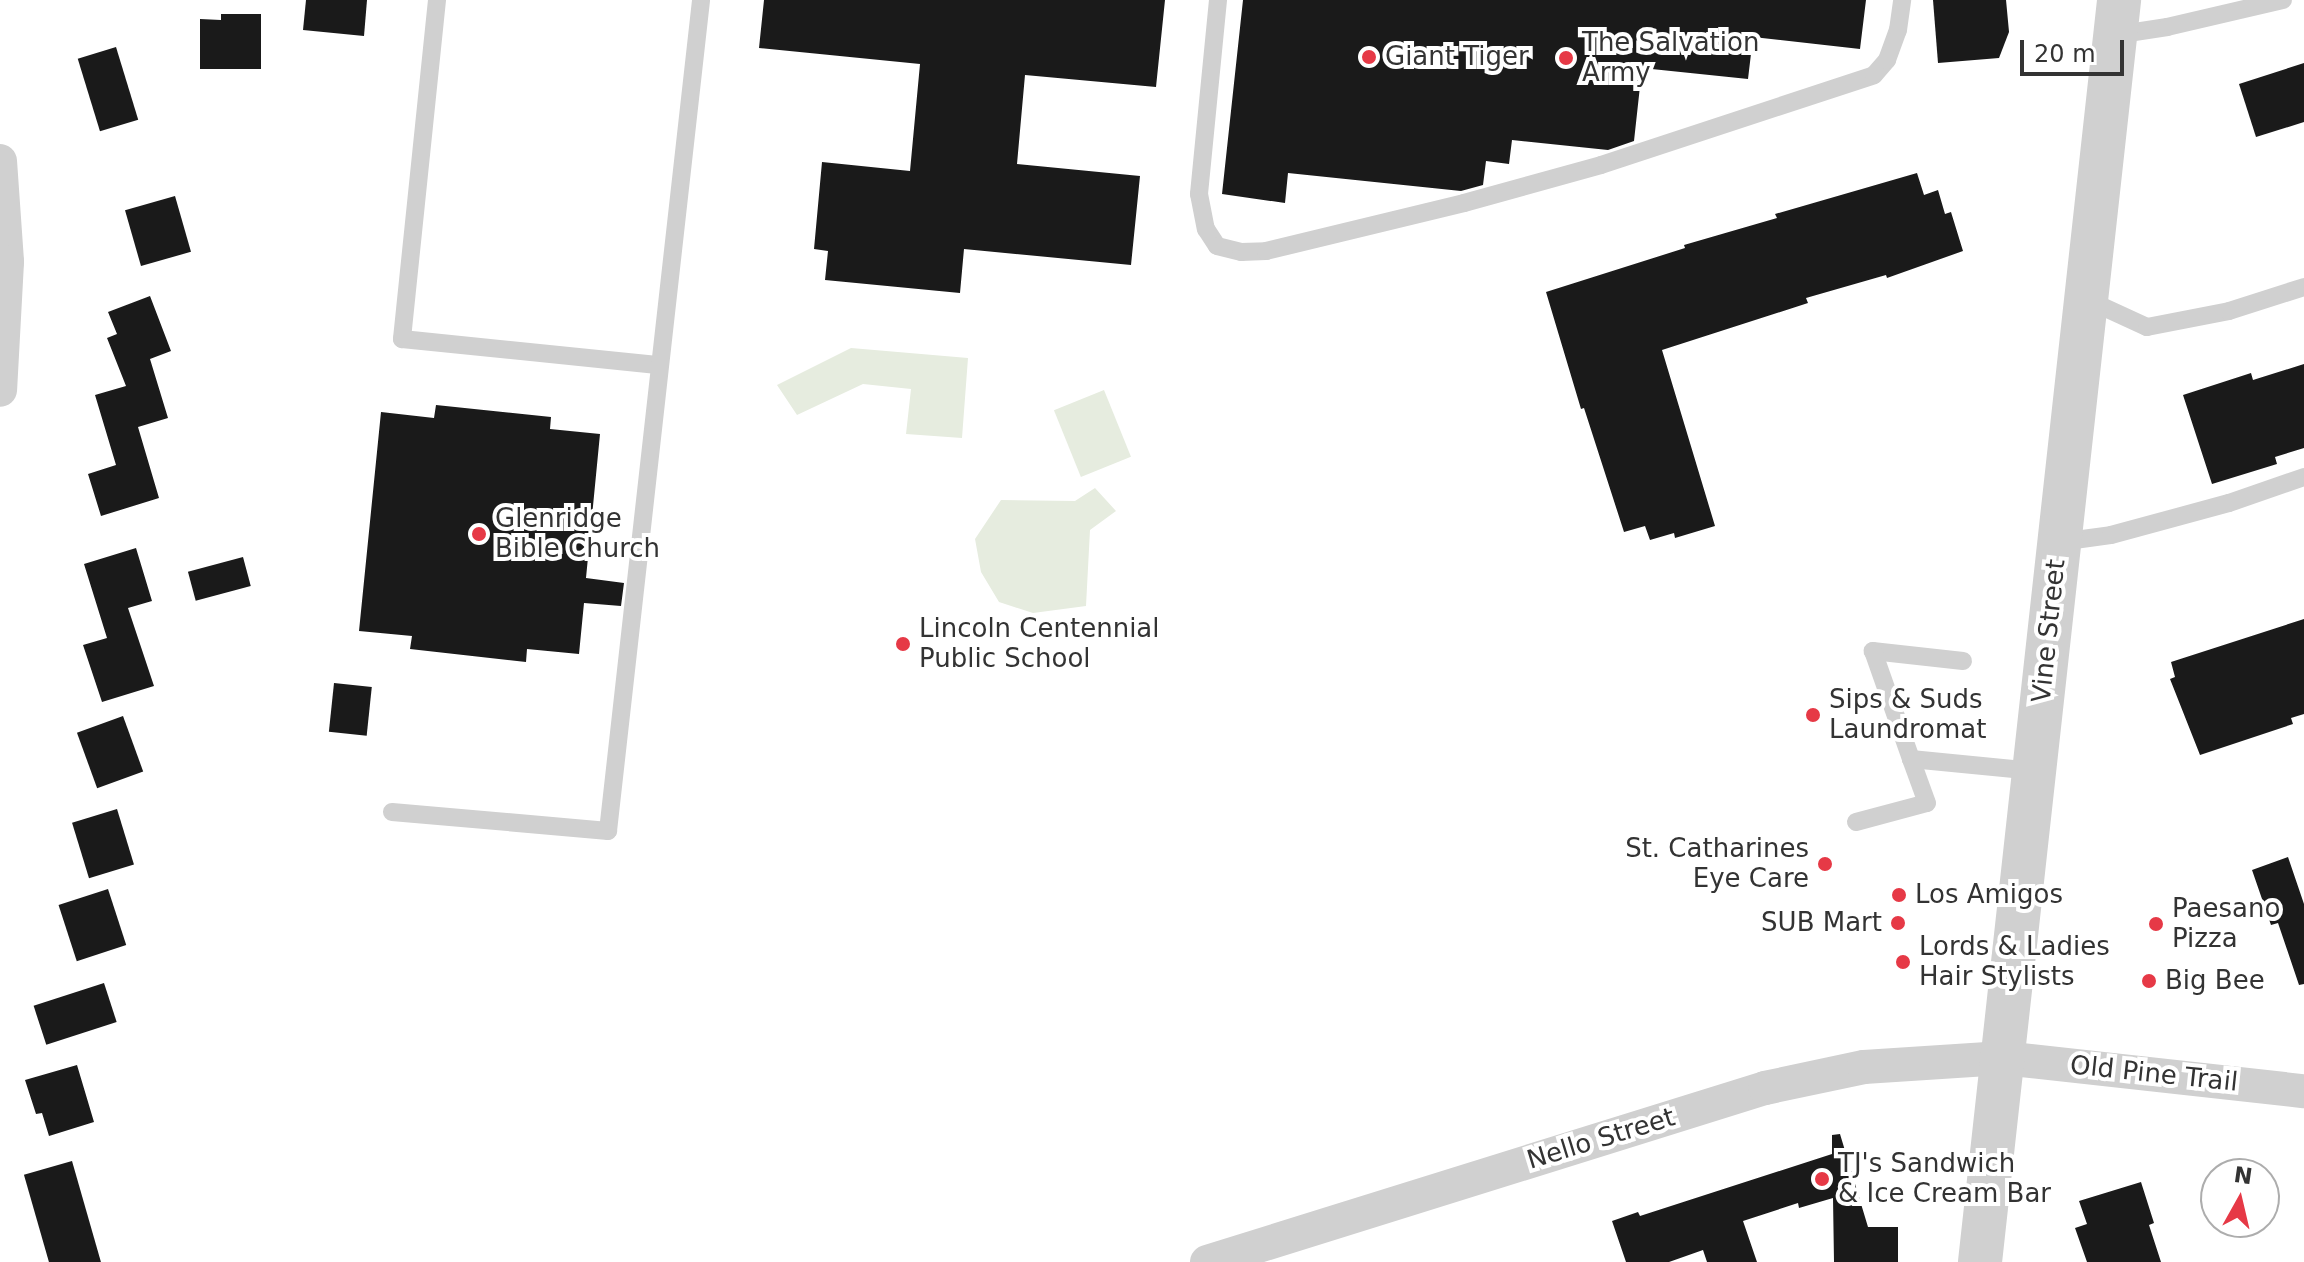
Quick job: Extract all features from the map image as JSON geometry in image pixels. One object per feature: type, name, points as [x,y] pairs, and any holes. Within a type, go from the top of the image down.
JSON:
[{"type":"street","name":"Vine Street","points":[[1980,1262],[2117,17]]},
{"type":"street","points":[[0,161],[7,262],[0,390]]},
{"type":"street","name":"Old Pine Trail","points":[[2003,1058],[2304,1091]]},
{"type":"street","name":"Nello Street","points":[[1207,1262],[1765,1088],[1864,1067],[2003,1058]]},
{"type":"lane","points":[[437,0],[402,339],[660,365]]},
{"type":"lane","points":[[392,812],[608,831],[701,0]]},
{"type":"lane","points":[[1218,0],[1199,194],[1206,229],[1217,246],[1241,252],[1266,251],[1342,234],[1509,191],[1601,165],[1874,75],[1891,50],[1898,30],[1902,0]]},
{"type":"lane","points":[[2117,17],[2283,0]]},
{"type":"lane","points":[[2086,298],[2147,327],[2229,311],[2304,287]]},
{"type":"lane","points":[[2059,542],[2111,535],[2229,503],[2304,477]]},
{"type":"lane","points":[[1856,822],[1927,803],[1873,651],[1963,661]]},
{"type":"lane","points":[[1911,759],[2034,771]]},
{"type":"shaded area","points":[[851,348],[968,358],[962,438],[906,434],[911,389],[863,384],[797,415],[777,385]]},
{"type":"shaded area","points":[[1104,390],[1131,457],[1081,477],[1054,410]]},
{"type":"shaded area","points":[[1095,488],[1116,511],[1090,530],[1086,606],[1033,613],[999,602],[981,572],[975,539],[1001,500],[1075,501]]},
{"type":"building","points":[[306,0],[367,0],[364,36],[303,30]]},
{"type":"building","points":[[764,0],[1165,0],[1156,87],[1025,75],[1017,164],[1140,176],[1131,265],[964,249],[960,293],[825,280],[828,251],[814,249],[822,162],[910,171],[920,64],[759,48]]},
{"type":"building","points":[[1243,0],[1866,0],[1860,49],[1753,37],[1748,79],[1642,68],[1634,141],[1608,150],[1512,140],[1509,164],[1486,161],[1483,185],[1461,191],[1288,173],[1285,203],[1222,194]]},
{"type":"building","points":[[1933,0],[2006,0],[2009,32],[1999,58],[1938,63]]},
{"type":"building","points":[[221,14],[261,14],[261,69],[200,69],[200,19],[221,20]]},
{"type":"building","points":[[116,47],[138,120],[100,131],[78,59]]},
{"type":"building","points":[[2304,63],[2304,122],[2256,137],[2239,84]]},
{"type":"building","points":[[1917,173],[1924,195],[1938,190],[1945,214],[1951,212],[1963,251],[1887,278],[1886,275],[1806,298],[1808,303],[1662,350],[1715,526],[1675,538],[1674,533],[1650,540],[1645,526],[1624,532],[1584,408],[1581,409],[1546,292],[1685,248],[1684,245],[1777,218],[1775,214]]},
{"type":"building","points":[[175,196],[191,252],[141,266],[125,210]]},
{"type":"building","points":[[150,296],[171,351],[150,359],[168,418],[138,427],[159,498],[101,516],[88,474],[116,465],[95,395],[126,386],[107,338],[117,334],[108,312]]},
{"type":"building","points":[[2304,364],[2304,448],[2275,457],[2277,464],[2212,484],[2183,395],[2251,373],[2253,380]]},
{"type":"building","name":"Glenridge Bible Church","points":[[436,405],[551,417],[550,429],[600,434],[586,578],[624,583],[621,606],[584,603],[579,654],[527,649],[526,662],[410,649],[412,636],[359,631],[381,412],[434,418]]},
{"type":"building","points":[[136,548],[152,601],[128,608],[154,686],[102,702],[83,645],[107,638],[84,564]]},
{"type":"building","points":[[243,557],[251,586],[196,601],[188,572]]},
{"type":"building","points":[[2304,619],[2304,714],[2291,718],[2293,724],[2200,755],[2170,679],[2175,677],[2171,662]]},
{"type":"building","points":[[334,683],[372,687],[367,736],[329,732]]},
{"type":"building","points":[[123,716],[143,771],[97,788],[77,733]]},
{"type":"building","points":[[117,809],[134,864],[89,878],[72,823]]},
{"type":"building","points":[[2288,857],[2304,904],[2304,984],[2299,985],[2278,923],[2271,925],[2252,870]]},
{"type":"building","points":[[108,889],[126,945],[77,961],[59,905]]},
{"type":"building","points":[[104,983],[117,1022],[46,1045],[34,1006]]},
{"type":"building","points":[[77,1065],[94,1122],[49,1136],[42,1113],[36,1114],[25,1080]]},
{"type":"building","points":[[1840,1134],[1868,1227],[1898,1227],[1898,1262],[1834,1262],[1833,1198],[1799,1208],[1798,1203],[1743,1221],[1757,1262],[1707,1262],[1703,1250],[1669,1262],[1626,1262],[1612,1221],[1638,1212],[1640,1216],[1832,1154],[1832,1135]]},
{"type":"building","points":[[72,1161],[101,1262],[49,1262],[24,1175]]},
{"type":"building","points":[[2141,1182],[2154,1223],[2149,1225],[2161,1262],[2087,1262],[2075,1228],[2087,1224],[2079,1201]]},
{"type":"place","name":"Giant Tiger","points":[[1369,57]]},
{"type":"place","name":"The Salvation Army","points":[[1566,58]]},
{"type":"place","name":"Glenridge Bible Church","points":[[479,534]]},
{"type":"place","name":"Lincoln Centennial Public School","points":[[903,644]]},
{"type":"place","name":"Sips & Suds Laundromat","points":[[1813,715]]},
{"type":"place","name":"St. Catharines Eye Care","points":[[1825,864]]},
{"type":"place","name":"Los Amigos","points":[[1899,895]]},
{"type":"place","name":"SUB Mart","points":[[1898,923]]},
{"type":"place","name":"Paesano Pizza","points":[[2156,924]]},
{"type":"place","name":"Lords & Ladies Hair Stylists","points":[[1903,962]]},
{"type":"place","name":"Big Bee","points":[[2149,981]]},
{"type":"place","name":"TJ's Sandwich & Ice Cream Bar","points":[[1822,1179]]}]
